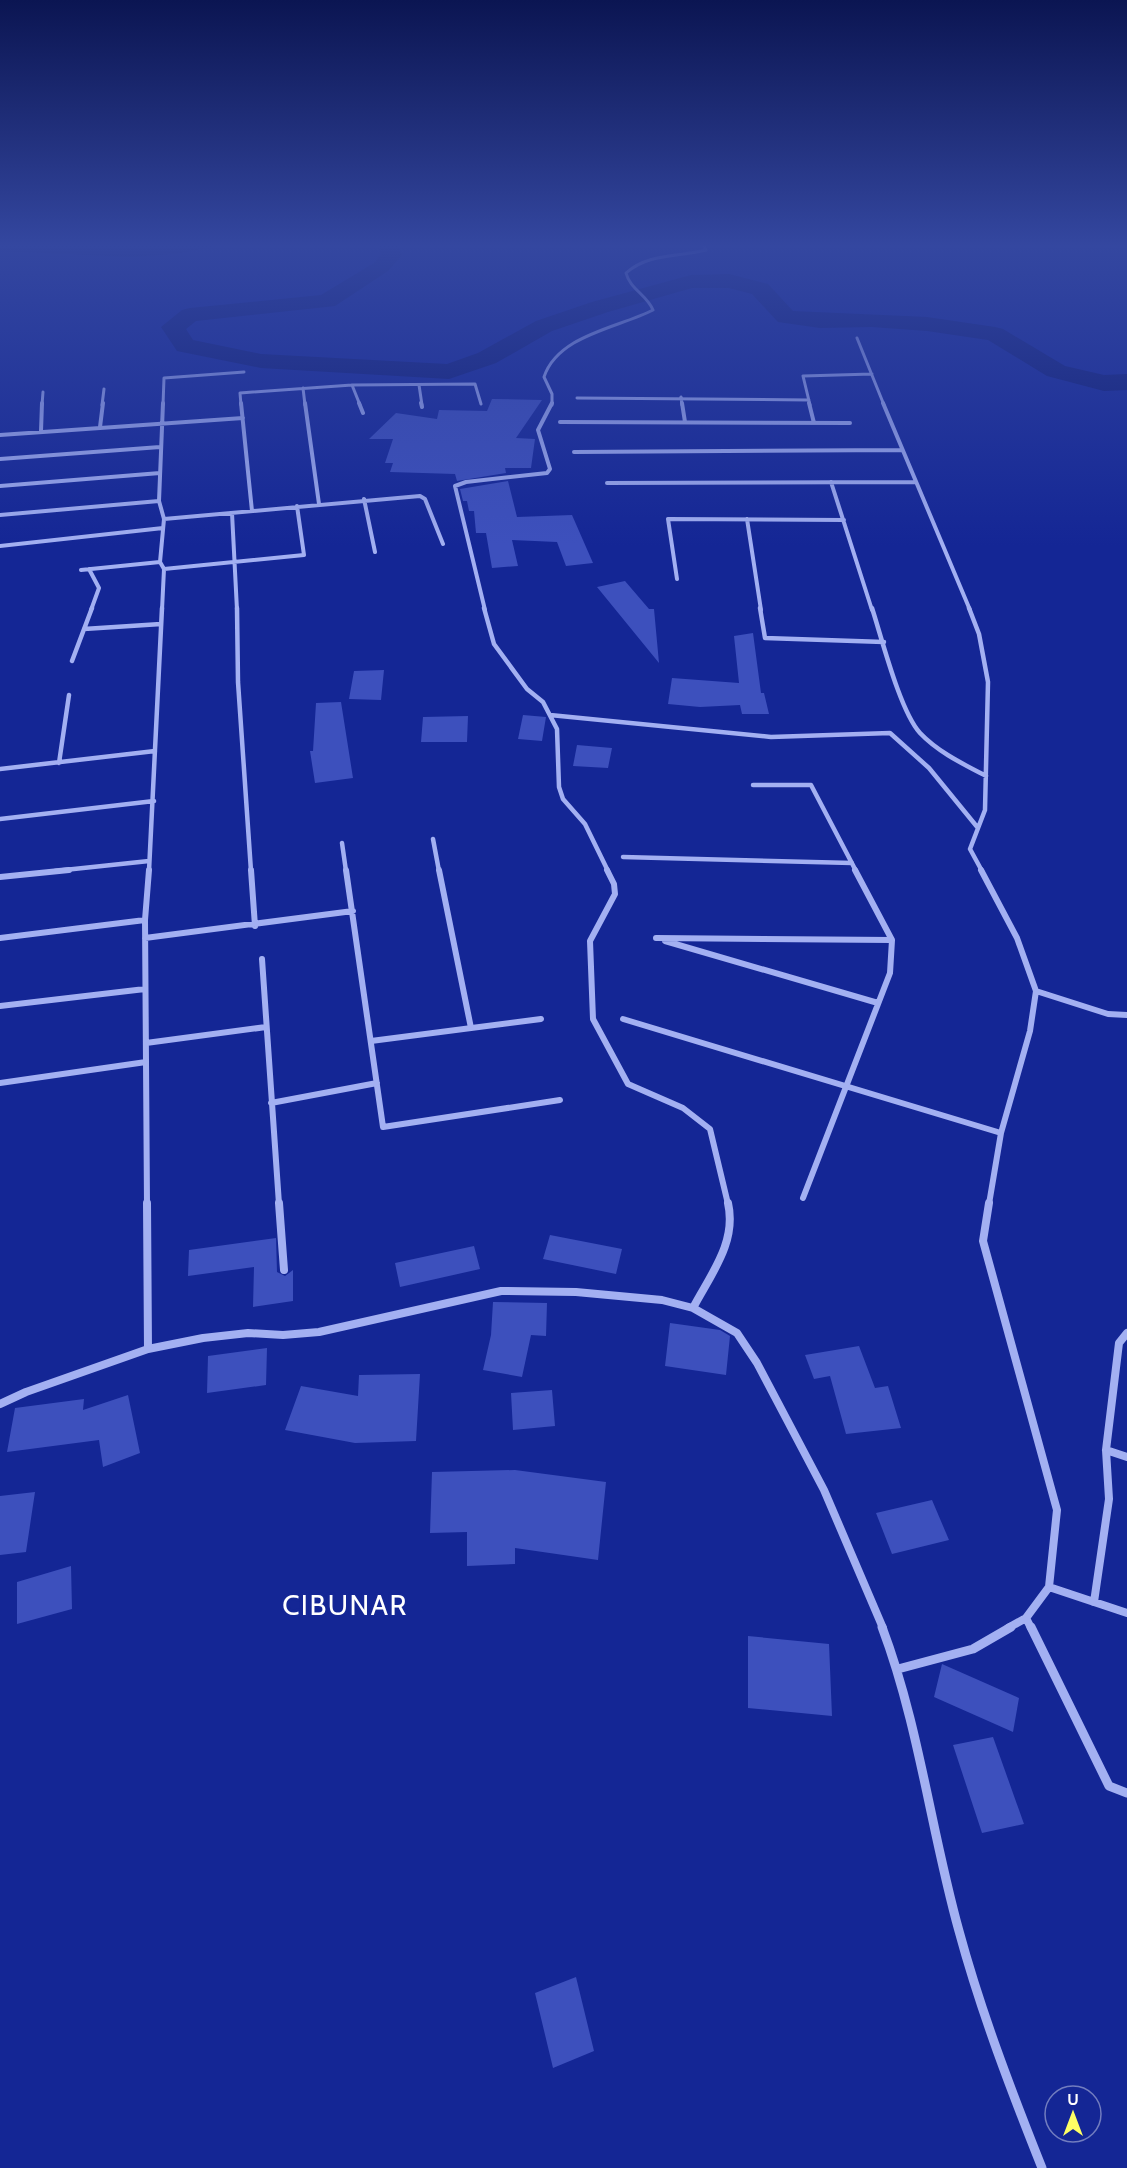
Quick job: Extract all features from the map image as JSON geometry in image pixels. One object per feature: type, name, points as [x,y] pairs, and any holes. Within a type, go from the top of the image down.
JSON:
[{"type":"street","points":[[575,344],[544,370],[552,404],[538,430],[550,469],[547,473],[459,483],[454,490],[468,531],[474,569],[494,644],[526,689],[543,702],[550,715],[557,729],[559,787],[563,799],[585,824],[614,884],[615,894],[611,905],[590,941],[593,1018],[628,1084],[683,1108],[710,1129],[731,1216],[729,1242],[693,1308]]},
{"type":"street","points":[[860,344],[980,634],[988,682],[985,810],[970,849],[1017,938],[1036,991],[1030,1031],[1001,1133],[983,1241],[1057,1510],[1049,1587],[1026,1618],[973,1649],[898,1669]]},
{"type":"street","points":[[148,1349],[145,920],[154,801],[164,569],[159,562],[164,519],[159,501],[165,378],[244,372]]},
{"type":"street","points":[[814,423],[803,376],[872,374]]},
{"type":"street","points":[[252,511],[240,393],[352,385],[475,384],[481,404]]},
{"type":"street","points":[[352,385],[363,413]]},
{"type":"street","points":[[419,385],[422,407]]},
{"type":"street","points":[[303,388],[319,504]]},
{"type":"street","points":[[100,427],[104,389]]},
{"type":"street","points":[[41,431],[43,392]]},
{"type":"street","points":[[577,398],[681,397],[809,400]]},
{"type":"street","points":[[681,397],[685,422]]},
{"type":"street","points":[[0,435],[243,418]]},
{"type":"street","points":[[560,422],[850,423]]},
{"type":"street","points":[[0,459],[160,447]]},
{"type":"street","points":[[574,452],[902,450]]},
{"type":"street","points":[[0,486],[160,473]]},
{"type":"street","points":[[831,482],[900,695],[919,732],[947,754],[986,776]]},
{"type":"street","points":[[607,483],[915,482]]},
{"type":"street","points":[[164,519],[364,499],[423,496],[443,544]]},
{"type":"street","points":[[364,499],[375,552]]},
{"type":"street","points":[[0,515],[159,501]]},
{"type":"street","points":[[164,569],[304,555],[297,506]]},
{"type":"street","points":[[232,513],[236,562],[238,682],[255,926]]},
{"type":"street","points":[[677,579],[668,519],[844,520]]},
{"type":"street","points":[[747,519],[765,638],[884,642]]},
{"type":"street","points":[[0,546],[164,528]]},
{"type":"street","points":[[81,570],[159,562]]},
{"type":"street","points":[[72,661],[99,588],[89,569]]},
{"type":"street","points":[[84,629],[161,624]]},
{"type":"street","points":[[59,762],[69,695]]},
{"type":"street","points":[[550,715],[771,737],[890,733],[929,768],[978,828]]},
{"type":"street","points":[[0,769],[155,752]]},
{"type":"street","points":[[753,785],[811,785],[892,940],[891,973],[803,1198]]},
{"type":"street","points":[[0,819],[154,801]]},
{"type":"street","points":[[433,839],[471,1028]]},
{"type":"street","points":[[342,843],[383,1127],[560,1100]]},
{"type":"street","points":[[623,857],[852,863]]},
{"type":"street","points":[[0,877],[149,861]]},
{"type":"street","points":[[145,938],[255,926],[353,911]]},
{"type":"street","points":[[0,938],[145,920]]},
{"type":"street","points":[[879,1003],[656,938],[892,940]]},
{"type":"street","points":[[262,958],[284,1270]]},
{"type":"street","points":[[0,1006],[145,989]]},
{"type":"street","points":[[1036,991],[1108,1014],[1127,1015]]},
{"type":"street","points":[[371,1041],[541,1019]]},
{"type":"street","points":[[623,1019],[1001,1133]]},
{"type":"street","points":[[146,1043],[266,1027]]},
{"type":"street","points":[[0,1083],[146,1062]]},
{"type":"street","points":[[271,1103],[377,1083]]},
{"type":"street","points":[[0,1404],[37,1388],[148,1349],[203,1338],[249,1333],[283,1335],[318,1332],[501,1291],[624,1295],[662,1300],[693,1308],[737,1333],[757,1363],[824,1490],[869,1592],[898,1669],[959,1931],[1001,2066],[1042,2168]]},
{"type":"street","points":[[1094,1602],[1109,1499],[1106,1450],[1119,1343],[1127,1332]]},
{"type":"street","points":[[1106,1450],[1127,1457]]},
{"type":"street","points":[[1049,1587],[1127,1613]]},
{"type":"street","points":[[1026,1618],[1061,1684],[1109,1786],[1127,1793]]},
{"type":"building","points":[[492,399],[542,400],[516,438],[535,439],[531,468],[505,468],[506,473],[457,481],[455,474],[390,472],[393,463],[385,463],[393,439],[369,439],[396,413],[437,419],[439,410],[487,411]]},
{"type":"building","points":[[508,481],[517,517],[572,515],[593,563],[566,566],[557,542],[512,540],[518,566],[492,568],[486,533],[476,533],[474,511],[469,511],[467,501],[463,501],[460,489]]},
{"type":"building","points":[[625,581],[649,609],[654,609],[659,663],[597,587]]},
{"type":"building","points":[[753,633],[761,693],[764,693],[769,714],[742,714],[740,705],[700,707],[668,704],[672,678],[739,683],[734,636]]},
{"type":"building","points":[[384,670],[381,700],[349,699],[354,671]]},
{"type":"building","points":[[341,702],[353,778],[315,783],[310,751],[313,751],[316,703]]},
{"type":"building","points":[[523,715],[546,717],[542,741],[518,739]]},
{"type":"building","points":[[468,716],[467,742],[421,742],[423,717]]},
{"type":"building","points":[[577,745],[612,748],[608,768],[573,766]]},
{"type":"building","points":[[550,1235],[622,1249],[616,1274],[543,1259]]},
{"type":"building","points":[[276,1238],[277,1272],[285,1276],[293,1270],[293,1301],[253,1307],[254,1267],[188,1276],[189,1250]]},
{"type":"building","points":[[474,1246],[480,1269],[400,1287],[395,1263]]},
{"type":"building","points":[[493,1302],[547,1303],[546,1336],[531,1335],[522,1377],[483,1370],[491,1335]]},
{"type":"building","points":[[670,1323],[720,1330],[730,1336],[726,1375],[665,1366]]},
{"type":"building","points":[[859,1346],[875,1388],[888,1386],[901,1428],[846,1434],[830,1376],[814,1379],[805,1355]]},
{"type":"building","points":[[267,1348],[266,1385],[207,1393],[208,1356]]},
{"type":"building","points":[[420,1374],[416,1441],[355,1443],[285,1430],[301,1386],[358,1396],[359,1375]]},
{"type":"building","points":[[552,1390],[555,1426],[513,1430],[511,1393]]},
{"type":"building","points":[[128,1395],[140,1453],[103,1467],[99,1440],[7,1452],[15,1408],[84,1399],[83,1410]]},
{"type":"building","points":[[515,1470],[606,1482],[598,1560],[515,1548],[515,1564],[467,1566],[467,1532],[430,1533],[432,1472]]},
{"type":"building","points":[[35,1492],[26,1552],[0,1555],[0,1496]]},
{"type":"building","points":[[932,1500],[949,1540],[892,1554],[876,1513]]},
{"type":"building","points":[[71,1566],[72,1609],[17,1624],[17,1582]]},
{"type":"building","points":[[748,1636],[829,1644],[832,1716],[748,1708]]},
{"type":"building","points":[[942,1664],[1019,1698],[1013,1732],[934,1697]]},
{"type":"building","points":[[993,1737],[1024,1824],[982,1833],[953,1745]]},
{"type":"building","points":[[576,1977],[594,2051],[553,2068],[535,1993]]},
{"type":"waterway","points":[[184,344],[261,361],[449,372],[487,358],[512,344]]},
{"type":"waterway","points":[[1012,344],[1056,371],[1104,383],[1127,382]]},
{"type":"district","name":"CIBUNAR","points":[[345,1605]]}]
